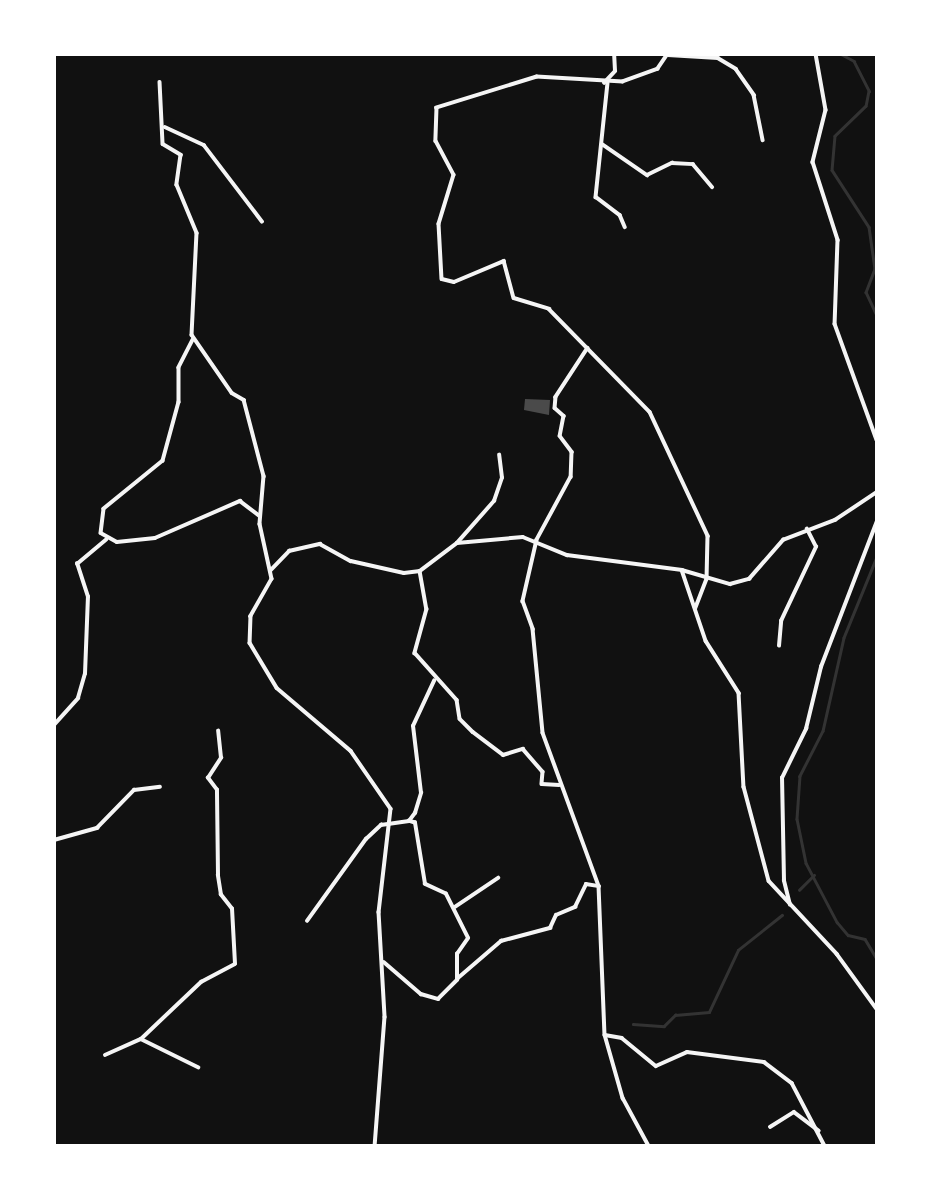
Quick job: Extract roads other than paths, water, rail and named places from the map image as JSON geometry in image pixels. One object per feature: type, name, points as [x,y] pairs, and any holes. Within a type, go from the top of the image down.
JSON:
[{"type":"street","points":[[602,85],[615,71],[614,54]]},
{"type":"street","points":[[696,608],[707,579],[708,536],[657,424],[549,309],[514,298],[504,261],[454,282],[442,279],[439,224],[454,175],[434,132],[437,108],[475,92],[551,76],[602,85],[658,69],[668,54],[718,58],[736,69],[754,95],[763,140]]},
{"type":"street","points":[[816,54],[826,110],[813,162],[838,240],[835,324],[877,440]]},
{"type":"street","points":[[160,82],[165,127],[163,144],[181,155],[177,185],[197,233],[196,285],[188,320],[193,340],[209,353],[232,393],[244,400],[264,476],[260,516],[271,586],[251,616],[255,658],[299,712],[351,751],[391,809],[379,912],[384,962],[383,1079],[375,1146]]},
{"type":"street","points":[[608,83],[596,197],[620,215],[625,227]]},
{"type":"street","points":[[165,127],[204,145],[262,221]]},
{"type":"street","points":[[602,144],[648,175],[673,163],[693,164],[712,187]]},
{"type":"street","points":[[107,539],[101,533],[104,509],[163,461],[178,402],[179,368],[193,340]]},
{"type":"street","points":[[588,348],[556,397],[555,408],[564,416],[560,436],[572,452],[571,477],[537,540],[523,601],[533,629],[543,733],[559,785],[599,886],[605,1035],[623,1098],[649,1146]]},
{"type":"street","points":[[270,570],[289,551],[320,544],[389,572],[419,571],[457,543],[494,501],[502,478],[499,455]]},
{"type":"street","points":[[457,543],[537,540],[567,555],[682,570],[730,584],[749,579],[775,547],[807,528],[835,520],[877,492]]},
{"type":"street","points":[[54,725],[78,698],[85,674],[88,597],[77,564],[107,539],[155,538],[240,501],[260,516]]},
{"type":"street","points":[[791,908],[784,881],[782,778],[806,730],[821,667],[877,520]]},
{"type":"street","points":[[779,646],[781,621],[816,547],[807,528]]},
{"type":"street","points":[[682,570],[706,641],[739,694],[744,787],[758,851],[776,894],[837,954],[877,1009]]},
{"type":"street","points":[[419,571],[427,609],[415,653],[434,681],[457,700],[460,719],[473,732],[503,755],[523,749],[543,772],[542,784],[559,785]]},
{"type":"street","points":[[409,821],[421,793],[413,726],[434,681]]},
{"type":"street","points":[[105,1055],[141,1039],[201,982],[235,964],[232,909],[221,895],[218,875],[217,790],[208,778],[221,758],[218,732]]},
{"type":"street","points":[[54,840],[97,828],[134,790],[160,787]]},
{"type":"street","points":[[307,921],[366,839],[391,824],[409,821],[415,823],[425,884],[455,907],[468,938],[457,954],[457,980]]},
{"type":"street","points":[[455,907],[498,878]]},
{"type":"street","points":[[384,962],[428,999],[438,999],[457,980],[460,970],[476,967],[501,941],[550,928],[556,915],[575,907],[586,884],[599,886]]},
{"type":"street","points":[[605,1035],[622,1038],[656,1066],[687,1052],[764,1062],[792,1083],[821,1133],[825,1146]]},
{"type":"street","points":[[141,1039],[198,1067]]},
{"type":"street","points":[[770,1127],[794,1112],[821,1133]]},
{"type":"waterway","points":[[841,54],[854,61],[869,91],[866,106],[835,136],[832,170],[869,227],[875,269],[866,292],[877,316]]},
{"type":"waterway","points":[[877,557],[844,638],[823,731],[800,776],[797,819],[806,863],[837,922],[848,935],[865,939],[877,959]]},
{"type":"waterway","points":[[799,890],[814,875]]},
{"type":"waterway","points":[[633,1024],[664,1026],[675,1015],[709,1012],[738,950],[782,915]]}]
